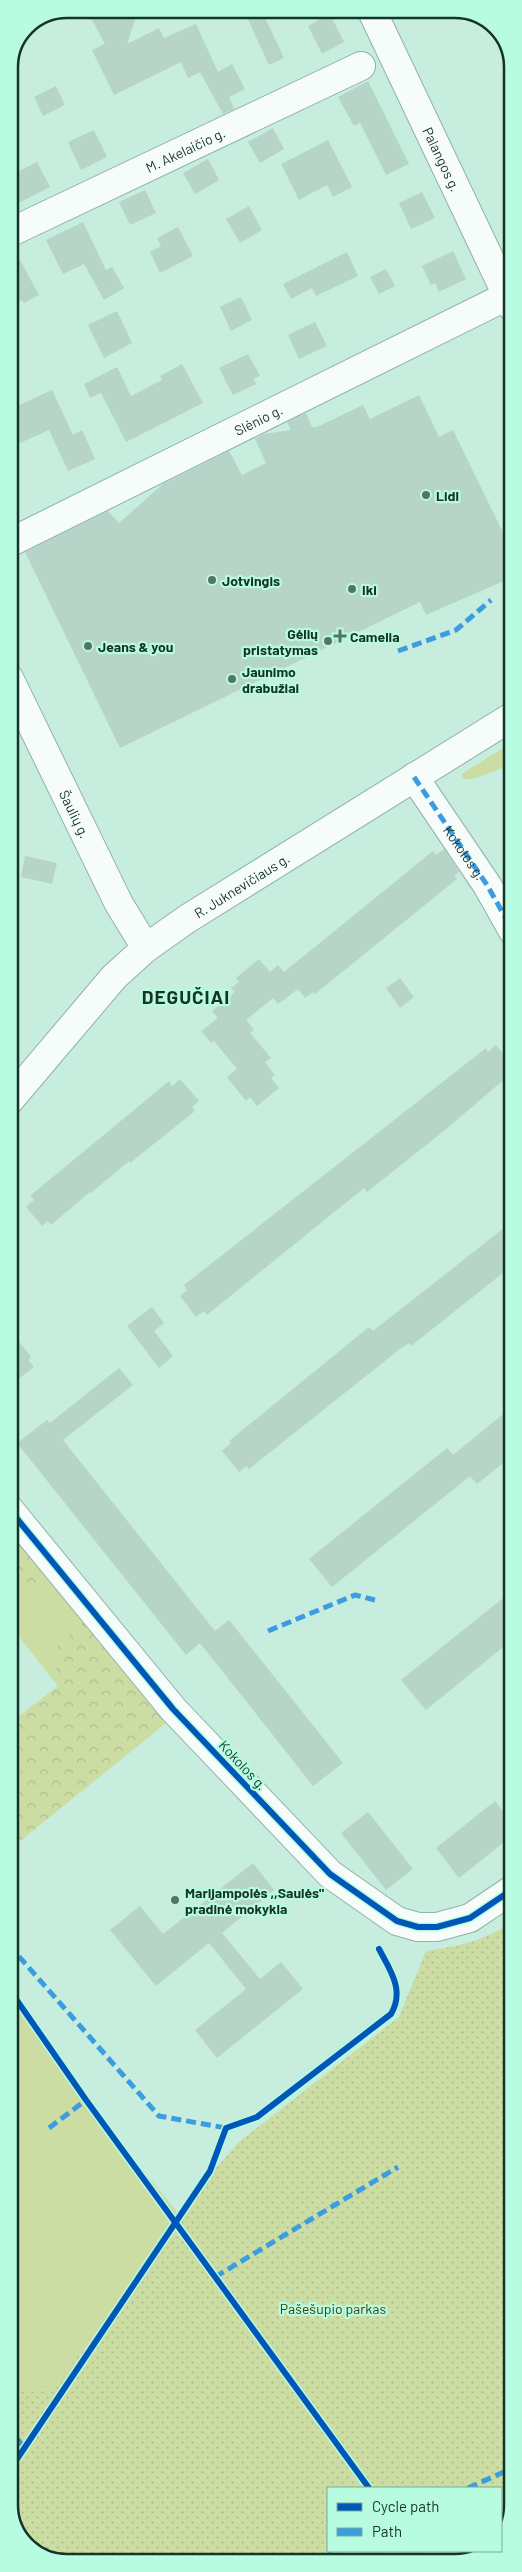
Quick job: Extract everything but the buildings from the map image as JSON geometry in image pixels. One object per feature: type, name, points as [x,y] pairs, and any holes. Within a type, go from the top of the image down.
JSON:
[{"type":"street","name":"Palangos g.","points":[[375,18],[504,289]]},
{"type":"street","name":"M. Akelaičio g.","points":[[18,229],[361,66]]},
{"type":"street","name":"Slėnio g.","points":[[18,539],[504,305]]},
{"type":"street","name":"Šaulių g.","points":[[18,696],[119,904],[132,929],[146,948]]},
{"type":"street","name":"R. Juknevičiaus g.","points":[[18,1090],[114,977],[146,948],[187,919],[504,722]]},
{"type":"street","name":"Kokolos g.","points":[[414,777],[487,885],[504,915]]},
{"type":"street","name":"Kokolos g.","points":[[18,1520],[173,1709],[330,1874],[397,1921],[418,1927],[437,1927],[470,1918],[504,1896]]},
{"type":"green space","points":[[504,748],[504,767],[473,779],[463,779],[461,775]]},
{"type":"green space","points":[[18,1520],[72,1587],[18,1588]]},
{"type":"green space","points":[[72,1587],[93,1613],[54,1650],[58,1686],[18,1635],[18,1588]]},
{"type":"green space","points":[[93,1613],[170,1720],[18,1843],[18,1792],[29,1781],[18,1768],[18,1717],[58,1686],[54,1650]]},
{"type":"green space","points":[[18,1768],[29,1781],[18,1792]]},
{"type":"green space","name":"Pašešupio parkas","points":[[503,1927],[504,2515],[502,2521],[502,2487],[327,2487],[327,2552],[470,2552],[462,2554],[63,2554],[54,2553],[37,2544],[26,2533],[18,2512],[18,2391],[52,2389],[123,2298],[177,2212],[239,2142],[399,2017],[426,1951],[461,1945],[483,1938]]},
{"type":"green space","points":[[18,2002],[86,2100],[177,2212],[123,2298],[52,2389],[18,2391]]},
{"type":"marked path","points":[[398,651],[456,630],[491,600]]},
{"type":"marked path","points":[[414,777],[487,885],[504,915]]},
{"type":"marked path","points":[[268,1631],[355,1595],[375,1600]]},
{"type":"marked path","points":[[18,1955],[159,2116],[226,2128]]},
{"type":"marked path","points":[[49,2128],[86,2100]]},
{"type":"marked path","points":[[215,2277],[398,2167]]},
{"type":"marked path","points":[[18,2439],[25,2449]]},
{"type":"marked path","points":[[470,2487],[504,2472]]},
{"type":"cycle path","points":[[18,1520],[173,1709],[330,1874],[397,1921],[418,1927],[437,1927],[470,1918],[504,1895]]},
{"type":"cycle path","points":[[18,2458],[210,2171],[226,2128],[257,2117],[391,2014],[397,1997],[396,1988],[391,1972],[379,1949]]},
{"type":"cycle path","points":[[18,2002],[86,2100],[368,2487]]},
{"type":"place","name":"Lidl","points":[[426,495]]},
{"type":"place","name":"Jotvingis","points":[[212,580]]},
{"type":"place","name":"Iki","points":[[352,589]]},
{"type":"place","name":"Camelia","points":[[340,636]]},
{"type":"place","name":"Gėlių pristatymas","points":[[328,641]]},
{"type":"place","name":"Jeans & you","points":[[88,646]]},
{"type":"place","name":"Jaunimo drabužiai","points":[[232,679]]},
{"type":"place","name":"Marijampolės ,,Saulės\" pradinė mokykla","points":[[175,1900]]},
{"type":"district","name":"DEGUČIAI","points":[[186,996]]}]
